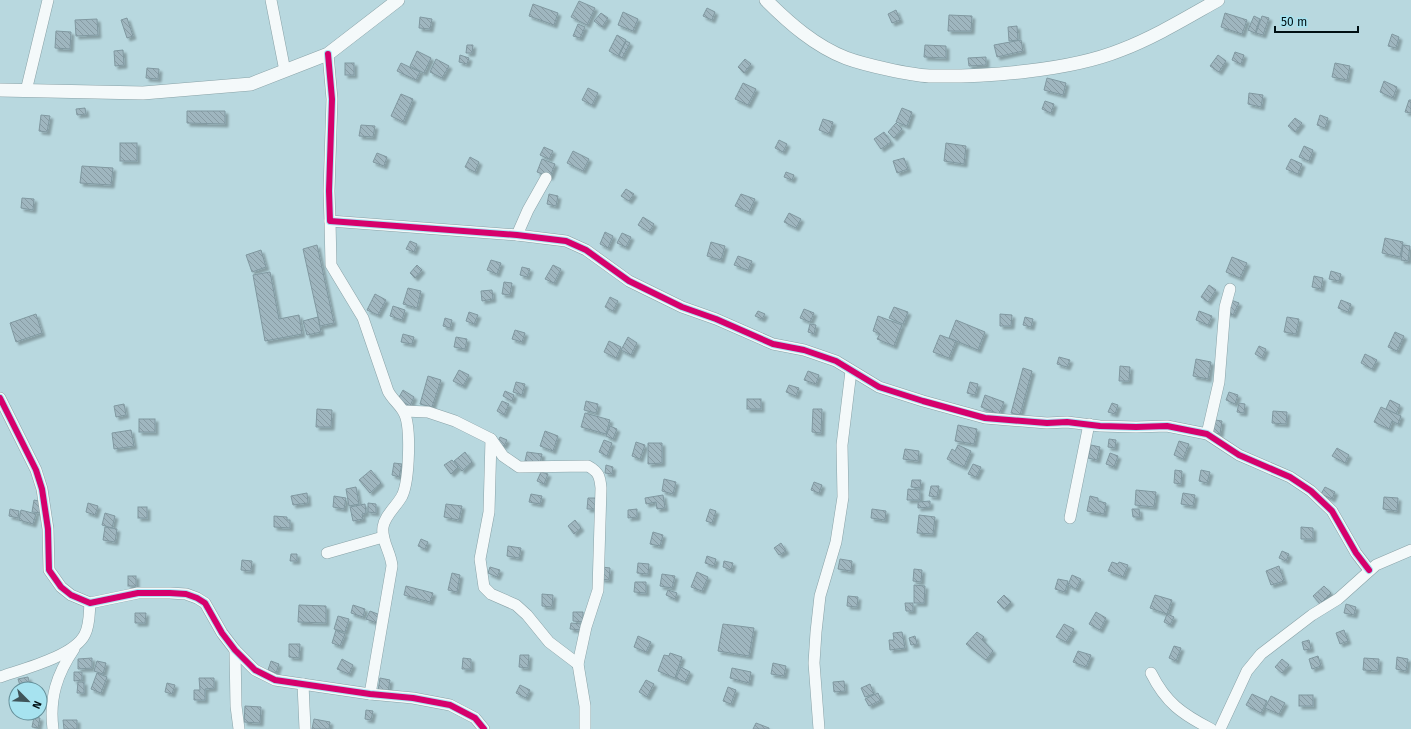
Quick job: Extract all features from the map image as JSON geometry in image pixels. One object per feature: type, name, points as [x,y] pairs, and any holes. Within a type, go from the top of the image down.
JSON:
[{"type":"street","points":[[26,91],[48,0]]},
{"type":"street","points":[[271,0],[285,71]]},
{"type":"street","points":[[0,90],[143,93],[251,84],[328,54],[398,0]]},
{"type":"street","points":[[766,0],[793,26],[824,47],[847,58],[884,68],[928,76],[985,74],[1045,68],[1095,59],[1142,41],[1218,0]]},
{"type":"street","points":[[328,54],[332,99],[328,190],[331,265],[363,318],[388,391],[392,399],[404,411],[409,435],[405,482],[402,495],[386,518],[383,525],[383,537],[392,557],[392,566],[370,694]]},
{"type":"street","points":[[517,235],[528,210],[546,178]]},
{"type":"street","points":[[330,221],[365,225],[517,235],[566,241],[586,250],[629,280],[682,307],[716,319],[774,344],[804,350],[836,361],[879,387],[985,418],[1040,423],[1067,422],[1136,427],[1167,426],[1207,434],[1239,454],[1290,477],[1311,490],[1332,511],[1356,553],[1369,570]]},
{"type":"street","points":[[1207,434],[1219,382],[1225,307],[1230,289]]},
{"type":"street","points":[[819,729],[814,663],[816,632],[820,596],[836,542],[843,498],[842,445],[851,371]]},
{"type":"street","points":[[0,398],[36,470],[42,489],[48,529],[49,570],[61,587],[71,595],[90,603],[138,593],[170,592],[192,596],[205,603],[222,633],[235,650],[255,670],[275,680],[370,694],[413,698],[450,705],[475,718],[484,729]]},
{"type":"street","points":[[404,411],[428,412],[455,421],[491,439],[503,456],[519,467],[588,466],[596,471],[599,476],[601,488],[598,590],[586,626],[578,664],[585,706],[585,729]]},
{"type":"street","points":[[1070,518],[1089,424]]},
{"type":"street","points":[[491,439],[489,512],[480,558],[484,587],[491,594],[516,605],[527,614],[549,642],[578,664]]},
{"type":"street","points":[[327,553],[383,537]]},
{"type":"street","points":[[1220,729],[1247,671],[1261,654],[1312,615],[1338,599],[1369,570],[1386,560],[1411,550]]},
{"type":"street","points":[[53,729],[51,713],[53,694],[64,664],[76,645],[85,635],[89,624],[90,603]]},
{"type":"street","points":[[0,677],[63,654],[76,645]]},
{"type":"street","points":[[235,650],[236,706],[240,729]]},
{"type":"street","points":[[1151,673],[1160,690],[1175,708],[1211,729]]},
{"type":"street","points":[[303,684],[305,729]]},
{"type":"building","points":[[579,1],[595,8],[587,25],[571,17]]},
{"type":"building","points":[[533,4],[558,13],[554,25],[529,16]]},
{"type":"building","points":[[707,8],[715,12],[712,20],[703,16]]},
{"type":"building","points":[[896,10],[900,20],[892,23],[888,14]]},
{"type":"building","points":[[623,12],[638,19],[633,31],[618,25]]},
{"type":"building","points":[[601,13],[608,18],[602,27],[594,21]]},
{"type":"building","points":[[1225,13],[1247,20],[1242,34],[1221,27]]},
{"type":"building","points":[[949,15],[972,16],[971,31],[948,31]]},
{"type":"building","points":[[1254,16],[1260,19],[1255,33],[1248,30]]},
{"type":"building","points":[[1262,16],[1269,18],[1263,35],[1256,33]]},
{"type":"building","points":[[420,17],[432,19],[430,29],[419,28]]},
{"type":"building","points":[[127,18],[133,36],[127,38],[121,20]]},
{"type":"building","points":[[97,19],[98,35],[76,36],[75,20]]},
{"type":"building","points":[[578,24],[585,27],[580,38],[573,36]]},
{"type":"building","points":[[1017,26],[1018,40],[1009,41],[1008,27]]},
{"type":"building","points":[[56,31],[71,32],[70,49],[55,48]]},
{"type":"building","points":[[1392,34],[1399,37],[1396,48],[1388,46]]},
{"type":"building","points":[[617,35],[626,40],[618,56],[609,51]]},
{"type":"building","points":[[1021,40],[1023,51],[997,57],[994,45]]},
{"type":"building","points":[[626,41],[630,43],[622,58],[619,56]]},
{"type":"building","points":[[467,45],[473,45],[472,53],[466,53]]},
{"type":"building","points":[[925,45],[946,46],[946,58],[924,57]]},
{"type":"building","points":[[123,50],[124,65],[115,66],[114,51]]},
{"type":"building","points":[[417,51],[431,58],[424,73],[410,66]]},
{"type":"building","points":[[1235,52],[1244,55],[1241,64],[1232,60]]},
{"type":"building","points":[[460,55],[469,58],[467,64],[459,62]]},
{"type":"building","points":[[1218,55],[1226,61],[1219,72],[1210,66]]},
{"type":"building","points":[[986,57],[986,65],[969,66],[968,58]]},
{"type":"building","points":[[436,59],[449,66],[442,78],[430,72]]},
{"type":"building","points":[[745,59],[751,64],[744,73],[738,67]]},
{"type":"building","points":[[345,63],[354,63],[354,75],[345,75]]},
{"type":"building","points":[[401,63],[420,72],[416,80],[397,71]]},
{"type":"building","points":[[1335,63],[1350,66],[1347,80],[1332,77]]},
{"type":"building","points":[[147,68],[159,69],[158,79],[146,78]]},
{"type":"building","points":[[1047,78],[1066,83],[1063,95],[1044,90]]},
{"type":"building","points":[[1384,81],[1397,87],[1393,98],[1380,92]]},
{"type":"building","points":[[743,83],[756,89],[748,105],[735,99]]},
{"type":"building","points":[[588,88],[598,93],[592,105],[582,100]]},
{"type":"building","points":[[1249,93],[1263,95],[1261,107],[1248,104]]},
{"type":"building","points":[[401,94],[413,99],[403,122],[391,116]]},
{"type":"building","points":[[1409,100],[1411,100],[1411,113],[1405,112]]},
{"type":"building","points":[[1045,101],[1054,104],[1051,113],[1042,109]]},
{"type":"building","points":[[85,108],[86,114],[77,115],[76,109]]},
{"type":"building","points":[[902,108],[912,112],[907,126],[896,122]]},
{"type":"building","points":[[187,111],[225,111],[225,124],[187,123]]},
{"type":"building","points":[[41,115],[50,116],[47,132],[39,131]]},
{"type":"building","points":[[1320,115],[1328,118],[1325,128],[1317,125]]},
{"type":"building","points":[[1295,118],[1302,123],[1295,132],[1288,126]]},
{"type":"building","points":[[823,119],[833,122],[829,134],[819,130]]},
{"type":"building","points":[[896,123],[902,129],[894,138],[888,132]]},
{"type":"building","points":[[361,125],[375,126],[373,137],[359,136]]},
{"type":"building","points":[[884,132],[891,142],[881,149],[874,139]]},
{"type":"building","points":[[779,140],[787,144],[783,152],[775,148]]},
{"type":"building","points":[[120,143],[137,143],[137,161],[120,161]]},
{"type":"building","points":[[946,143],[966,146],[964,164],[944,161]]},
{"type":"building","points":[[1304,146],[1313,150],[1309,161],[1299,157]]},
{"type":"building","points":[[544,147],[553,151],[549,159],[540,155]]},
{"type":"building","points":[[573,151],[589,159],[583,171],[567,163]]},
{"type":"building","points":[[377,153],[387,157],[384,166],[373,162]]},
{"type":"building","points":[[470,157],[479,162],[475,172],[465,167]]},
{"type":"building","points":[[904,158],[908,169],[897,173],[893,161]]},
{"type":"building","points":[[542,159],[555,164],[550,177],[537,172]]},
{"type":"building","points":[[1291,159],[1302,164],[1298,174],[1286,169]]},
{"type":"building","points":[[82,166],[113,168],[111,185],[80,183]]},
{"type":"building","points":[[786,172],[794,175],[792,180],[784,177]]},
{"type":"building","points":[[626,189],[634,194],[629,201],[621,196]]},
{"type":"building","points":[[549,194],[558,196],[556,206],[547,204]]},
{"type":"building","points":[[741,194],[755,199],[749,212],[735,206]]},
{"type":"building","points":[[22,198],[34,199],[33,210],[21,208]]},
{"type":"building","points":[[789,213],[801,219],[796,228],[784,222]]},
{"type":"building","points":[[643,217],[654,224],[649,232],[638,225]]},
{"type":"building","points":[[605,232],[613,236],[608,248],[600,244]]},
{"type":"building","points":[[622,233],[631,237],[626,247],[617,243]]},
{"type":"building","points":[[1385,238],[1403,242],[1400,257],[1382,253]]},
{"type":"building","points":[[410,241],[417,244],[414,252],[406,249]]},
{"type":"building","points":[[711,242],[725,246],[721,260],[707,256]]},
{"type":"building","points":[[317,245],[334,323],[320,326],[303,249]]},
{"type":"building","points":[[1403,245],[1410,246],[1408,261],[1401,260]]},
{"type":"building","points":[[261,250],[266,267],[252,272],[246,255]]},
{"type":"building","points":[[738,256],[752,261],[748,270],[734,265]]},
{"type":"building","points":[[1232,257],[1247,263],[1240,278],[1226,272]]},
{"type":"building","points":[[491,260],[501,263],[497,274],[487,270]]},
{"type":"building","points":[[417,265],[422,270],[415,278],[410,273]]},
{"type":"building","points":[[553,265],[561,269],[554,283],[545,279]]},
{"type":"building","points":[[522,267],[530,269],[527,277],[520,275]]},
{"type":"building","points":[[1331,271],[1341,274],[1339,281],[1329,279]]},
{"type":"building","points":[[270,272],[279,319],[299,315],[302,334],[265,341],[253,275]]},
{"type":"building","points":[[1314,276],[1323,278],[1321,289],[1312,287]]},
{"type":"building","points":[[504,282],[512,283],[510,295],[502,294]]},
{"type":"building","points":[[1209,285],[1216,290],[1208,302],[1201,297]]},
{"type":"building","points":[[408,288],[421,291],[417,308],[403,304]]},
{"type":"building","points":[[492,290],[493,299],[482,301],[481,291]]},
{"type":"building","points":[[375,294],[386,300],[378,315],[367,310]]},
{"type":"building","points":[[610,297],[618,301],[613,311],[605,307]]},
{"type":"building","points":[[1231,300],[1239,303],[1233,315],[1225,312]]},
{"type":"building","points":[[1341,300],[1351,304],[1348,312],[1338,308]]},
{"type":"building","points":[[393,306],[405,310],[402,320],[390,316]]},
{"type":"building","points":[[894,307],[908,312],[903,324],[889,318]]},
{"type":"building","points":[[804,309],[814,313],[810,322],[800,318]]},
{"type":"building","points":[[758,311],[765,314],[762,319],[755,316]]},
{"type":"building","points":[[1199,311],[1212,316],[1208,325],[1196,320]]},
{"type":"building","points":[[469,312],[478,315],[474,324],[466,321]]},
{"type":"building","points":[[36,314],[42,333],[16,342],[10,323]]},
{"type":"building","points":[[1000,314],[1012,315],[1011,326],[1000,326]]},
{"type":"building","points":[[878,316],[902,325],[894,346],[877,339],[880,334],[873,331]]},
{"type":"building","points":[[318,317],[321,332],[307,335],[303,321]]},
{"type":"building","points":[[1025,317],[1033,319],[1031,327],[1023,325]]},
{"type":"building","points":[[1287,317],[1299,319],[1296,334],[1284,332]]},
{"type":"building","points":[[445,318],[452,320],[450,328],[443,326]]},
{"type":"building","points":[[956,320],[985,332],[978,350],[949,338]]},
{"type":"building","points":[[810,324],[816,325],[814,334],[808,332]]},
{"type":"building","points":[[515,330],[525,333],[522,342],[512,339]]},
{"type":"building","points":[[1395,332],[1404,336],[1397,351],[1388,347]]},
{"type":"building","points":[[403,334],[414,337],[412,344],[401,342]]},
{"type":"building","points":[[940,335],[956,341],[949,358],[933,352]]},
{"type":"building","points":[[456,337],[467,339],[465,349],[454,347]]},
{"type":"building","points":[[628,337],[637,343],[631,355],[621,350]]},
{"type":"building","points":[[609,341],[621,347],[616,358],[604,352]]},
{"type":"building","points":[[1259,346],[1266,349],[1262,358],[1255,354]]},
{"type":"building","points":[[1365,354],[1377,360],[1372,369],[1361,363]]},
{"type":"building","points":[[1059,357],[1070,360],[1067,367],[1057,364]]},
{"type":"building","points":[[1196,359],[1211,362],[1208,379],[1193,376]]},
{"type":"building","points":[[1120,366],[1130,367],[1129,381],[1119,381]]},
{"type":"building","points":[[1023,368],[1032,371],[1020,415],[1011,413]]},
{"type":"building","points":[[459,370],[469,375],[463,386],[453,381]]},
{"type":"building","points":[[808,371],[819,375],[816,384],[804,380]]},
{"type":"building","points":[[428,376],[441,380],[432,407],[420,404]]},
{"type":"building","points":[[516,382],[525,384],[522,395],[513,392]]},
{"type":"building","points":[[970,382],[978,384],[975,395],[967,393]]},
{"type":"building","points":[[789,385],[799,388],[796,396],[786,392]]},
{"type":"building","points":[[403,390],[414,397],[410,406],[398,399]]},
{"type":"building","points":[[505,391],[514,395],[512,401],[503,396]]},
{"type":"building","points":[[1229,392],[1238,395],[1235,404],[1226,400]]},
{"type":"building","points":[[985,395],[1004,402],[999,414],[981,407]]},
{"type":"building","points":[[747,399],[761,399],[761,409],[747,409]]},
{"type":"building","points":[[1390,400],[1400,405],[1396,414],[1386,409]]},
{"type":"building","points":[[502,401],[509,404],[504,415],[497,411]]},
{"type":"building","points":[[586,401],[598,404],[596,413],[584,410]]},
{"type":"building","points":[[1112,403],[1118,405],[1115,414],[1108,412]]},
{"type":"building","points":[[1239,403],[1245,404],[1244,413],[1237,412]]},
{"type":"building","points":[[124,404],[126,415],[116,417],[114,406]]},
{"type":"building","points":[[1381,407],[1401,416],[1398,424],[1392,421],[1389,429],[1374,422]]},
{"type":"building","points":[[317,409],[332,410],[331,427],[316,427]]},
{"type":"building","points":[[813,409],[822,409],[821,433],[812,432]]},
{"type":"building","points":[[1273,411],[1287,412],[1286,424],[1272,423]]},
{"type":"building","points":[[585,413],[610,420],[606,434],[581,427]]},
{"type":"building","points":[[139,419],[155,419],[155,432],[139,432]]},
{"type":"building","points":[[1215,420],[1222,421],[1220,434],[1213,433]]},
{"type":"building","points":[[958,425],[977,429],[974,444],[955,441]]},
{"type":"building","points":[[610,426],[617,429],[613,439],[606,436]]},
{"type":"building","points":[[131,430],[134,446],[114,449],[112,433]]},
{"type":"building","points":[[545,431],[558,436],[553,451],[540,446]]},
{"type":"building","points":[[500,437],[507,440],[504,446],[497,443]]},
{"type":"building","points":[[1109,439],[1116,440],[1115,448],[1108,447]]},
{"type":"building","points":[[604,440],[612,443],[607,456],[599,452]]},
{"type":"building","points":[[1179,441],[1189,444],[1183,459],[1174,455]]},
{"type":"building","points":[[636,442],[645,445],[640,459],[632,456]]},
{"type":"building","points":[[648,443],[662,443],[662,463],[648,464]]},
{"type":"building","points":[[958,445],[971,451],[964,467],[947,459],[952,449],[955,451]]},
{"type":"building","points":[[1091,445],[1100,447],[1097,460],[1088,458]]},
{"type":"building","points":[[1337,448],[1349,455],[1345,463],[1332,456]]},
{"type":"building","points":[[905,449],[919,451],[918,461],[903,459]]},
{"type":"building","points":[[465,452],[472,462],[462,471],[454,461]]},
{"type":"building","points":[[527,452],[542,454],[540,464],[525,461]]},
{"type":"building","points":[[1110,453],[1118,456],[1114,467],[1106,464]]},
{"type":"building","points":[[452,460],[458,467],[451,474],[444,465]]},
{"type":"building","points":[[394,463],[402,464],[399,477],[392,475]]},
{"type":"building","points":[[973,464],[981,467],[976,477],[968,474]]},
{"type":"building","points":[[606,465],[613,467],[612,474],[605,473]]},
{"type":"building","points":[[371,470],[381,483],[370,493],[359,480]]},
{"type":"building","points":[[1175,470],[1182,471],[1181,484],[1174,483]]},
{"type":"building","points":[[1201,470],[1210,472],[1207,483],[1199,481]]},
{"type":"building","points":[[541,472],[548,474],[544,484],[537,481]]},
{"type":"building","points":[[664,479],[676,482],[673,494],[662,491]]},
{"type":"building","points":[[912,480],[921,480],[920,488],[911,487]]},
{"type":"building","points":[[814,482],[822,485],[819,493],[811,490]]},
{"type":"building","points":[[931,486],[939,486],[937,497],[929,496]]},
{"type":"building","points":[[356,487],[359,504],[349,506],[346,489]]},
{"type":"building","points":[[1325,487],[1335,492],[1332,499],[1321,494]]},
{"type":"building","points":[[908,489],[920,490],[920,500],[907,500]]},
{"type":"building","points":[[1136,490],[1156,492],[1154,507],[1135,505]]},
{"type":"building","points":[[307,493],[308,503],[293,505],[291,496]]},
{"type":"building","points":[[1183,493],[1195,495],[1193,506],[1181,504]]},
{"type":"building","points":[[531,494],[542,496],[540,504],[529,502]]},
{"type":"building","points":[[663,495],[665,508],[657,509],[656,502],[646,504],[645,498]]},
{"type":"building","points":[[334,496],[346,498],[344,509],[333,507]]},
{"type":"building","points":[[1090,496],[1098,498],[1098,501],[1106,503],[1104,514],[1087,511]]},
{"type":"building","points":[[1384,497],[1398,498],[1397,511],[1383,509]]},
{"type":"building","points":[[588,498],[596,498],[595,509],[587,509]]},
{"type":"building","points":[[34,500],[43,502],[41,513],[32,512]]},
{"type":"building","points":[[930,501],[930,507],[918,508],[918,502]]},
{"type":"building","points":[[88,503],[98,506],[95,515],[86,512]]},
{"type":"building","points":[[368,503],[376,504],[376,513],[368,512]]},
{"type":"building","points":[[365,504],[366,513],[362,514],[363,519],[353,521],[350,507]]},
{"type":"building","points":[[446,504],[462,506],[459,520],[444,517]]},
{"type":"building","points":[[138,507],[147,507],[147,518],[138,518]]},
{"type":"building","points":[[10,509],[19,511],[18,518],[9,516]]},
{"type":"building","points":[[637,509],[637,517],[628,518],[628,510]]},
{"type":"building","points":[[710,509],[716,511],[712,523],[706,521]]},
{"type":"building","points":[[872,509],[886,511],[885,520],[871,518]]},
{"type":"building","points":[[1132,509],[1139,509],[1140,517],[1133,517]]},
{"type":"building","points":[[21,510],[36,514],[33,524],[19,520]]},
{"type":"building","points":[[105,513],[115,516],[112,528],[102,525]]},
{"type":"building","points":[[919,515],[935,517],[933,534],[917,533]]},
{"type":"building","points":[[274,516],[287,517],[287,520],[290,520],[290,528],[274,527]]},
{"type":"building","points":[[575,520],[581,528],[574,534],[568,526]]},
{"type":"building","points":[[105,527],[117,529],[115,542],[103,540]]},
{"type":"building","points":[[1301,527],[1313,528],[1313,539],[1301,539]]},
{"type":"building","points":[[653,532],[663,535],[660,546],[650,544]]},
{"type":"building","points":[[421,539],[428,542],[425,549],[418,546]]},
{"type":"building","points":[[781,543],[786,551],[779,555],[774,548]]},
{"type":"building","points":[[508,546],[521,548],[519,558],[507,556]]},
{"type":"building","points":[[1282,551],[1289,554],[1286,561],[1279,558]]},
{"type":"building","points":[[291,554],[297,554],[297,561],[290,561]]},
{"type":"building","points":[[707,556],[716,559],[714,566],[705,563]]},
{"type":"building","points":[[840,559],[852,561],[851,571],[838,569]]},
{"type":"building","points":[[242,560],[252,561],[251,571],[241,570]]},
{"type":"building","points":[[724,561],[733,563],[731,570],[723,567]]},
{"type":"building","points":[[1112,562],[1118,564],[1119,562],[1128,565],[1123,577],[1108,571]]},
{"type":"building","points":[[638,563],[649,564],[648,574],[637,573]]},
{"type":"building","points":[[1279,566],[1284,581],[1271,585],[1266,571]]},
{"type":"building","points":[[490,567],[500,570],[497,577],[488,573]]},
{"type":"building","points":[[602,567],[610,568],[609,580],[601,579]]},
{"type":"building","points":[[914,569],[922,570],[921,582],[913,581]]},
{"type":"building","points":[[697,572],[708,577],[702,591],[691,587]]},
{"type":"building","points":[[452,573],[460,575],[457,592],[448,590]]},
{"type":"building","points":[[662,574],[675,576],[672,588],[660,586]]},
{"type":"building","points":[[1072,575],[1081,579],[1076,589],[1068,585]]},
{"type":"building","points":[[128,576],[136,576],[136,586],[128,586]]},
{"type":"building","points":[[1058,579],[1068,581],[1065,592],[1055,589]]},
{"type":"building","points":[[635,582],[646,582],[646,593],[634,592]]},
{"type":"building","points":[[914,585],[925,586],[924,603],[914,603]]},
{"type":"building","points":[[406,586],[433,593],[430,602],[404,595]]},
{"type":"building","points":[[1324,586],[1331,593],[1320,604],[1313,596]]},
{"type":"building","points":[[668,590],[677,593],[675,599],[666,595]]},
{"type":"building","points":[[542,594],[553,595],[552,607],[542,606]]},
{"type":"building","points":[[1004,595],[1011,602],[1004,609],[997,602]]},
{"type":"building","points":[[1155,595],[1172,600],[1167,614],[1150,608]]},
{"type":"building","points":[[848,596],[858,597],[857,607],[847,606]]},
{"type":"building","points":[[905,603],[913,603],[913,611],[906,611]]},
{"type":"building","points":[[1346,604],[1356,607],[1354,615],[1344,613]]},
{"type":"building","points":[[299,605],[326,606],[326,623],[298,622]]},
{"type":"building","points":[[353,605],[365,609],[363,617],[351,613]]},
{"type":"building","points":[[370,611],[380,615],[377,623],[366,619]]},
{"type":"building","points":[[573,612],[583,612],[583,622],[573,621]]},
{"type":"building","points":[[1096,612],[1106,618],[1100,630],[1089,624]]},
{"type":"building","points":[[135,613],[146,613],[145,623],[135,623]]},
{"type":"building","points":[[1167,614],[1174,617],[1170,625],[1164,622]]},
{"type":"building","points":[[338,616],[349,619],[345,632],[334,629]]},
{"type":"building","points":[[571,623],[582,624],[582,630],[570,629]]},
{"type":"building","points":[[723,624],[754,628],[749,656],[718,651]]},
{"type":"building","points":[[1064,624],[1074,629],[1066,642],[1056,637]]},
{"type":"building","points":[[336,630],[345,634],[340,646],[332,643]]},
{"type":"building","points":[[1344,630],[1348,641],[1340,644],[1336,633]]},
{"type":"building","points":[[902,632],[905,648],[890,650],[889,640],[894,640],[893,633]]},
{"type":"building","points":[[977,632],[984,637],[982,639],[993,651],[986,660],[966,644]]},
{"type":"building","points":[[638,636],[651,642],[646,652],[634,647]]},
{"type":"building","points":[[915,636],[917,644],[911,645],[909,638]]},
{"type":"building","points":[[1309,640],[1311,649],[1304,650],[1302,642]]},
{"type":"building","points":[[289,644],[300,644],[299,658],[289,657]]},
{"type":"building","points":[[1174,646],[1181,648],[1176,661],[1169,658]]},
{"type":"building","points":[[1078,651],[1091,655],[1086,667],[1073,662]]},
{"type":"building","points":[[670,653],[682,657],[675,678],[658,671],[664,655],[669,656]]},
{"type":"building","points":[[520,655],[529,655],[528,668],[519,667]]},
{"type":"building","points":[[1318,656],[1321,666],[1312,669],[1309,659]]},
{"type":"building","points":[[1397,657],[1408,659],[1406,671],[1396,669]]},
{"type":"building","points":[[92,658],[92,668],[78,669],[78,659]]},
{"type":"building","points":[[463,658],[471,659],[471,669],[462,669]]},
{"type":"building","points":[[1364,658],[1379,659],[1378,671],[1363,670]]},
{"type":"building","points":[[342,659],[353,665],[349,674],[337,669]]},
{"type":"building","points":[[1282,659],[1289,665],[1282,673],[1275,667]]},
{"type":"building","points":[[97,661],[106,663],[103,674],[94,671]]},
{"type":"building","points":[[271,661],[279,664],[276,673],[268,670]]},
{"type":"building","points":[[773,663],[786,666],[784,676],[771,674]]},
{"type":"building","points":[[681,667],[690,672],[685,682],[676,678]]},
{"type":"building","points":[[732,668],[751,672],[749,683],[730,678]]},
{"type":"building","points":[[74,672],[82,672],[82,680],[74,681]]},
{"type":"building","points":[[97,673],[107,677],[101,693],[91,689]]},
{"type":"building","points":[[28,677],[29,681],[19,681],[18,679]]},
{"type":"building","points":[[199,678],[214,678],[214,688],[205,689],[205,700],[194,700],[194,690],[200,690]]},
{"type":"building","points":[[380,678],[390,680],[388,692],[378,691]]},
{"type":"building","points":[[646,680],[654,684],[647,697],[639,692]]},
{"type":"building","points":[[844,681],[845,691],[834,692],[833,682]]},
{"type":"building","points":[[78,682],[84,682],[84,693],[77,693]]},
{"type":"building","points":[[167,683],[175,685],[172,694],[165,692]]},
{"type":"building","points":[[870,684],[874,694],[865,697],[861,688]]},
{"type":"building","points":[[520,685],[530,690],[526,698],[516,693]]},
{"type":"building","points":[[728,687],[736,690],[731,704],[723,701]]},
{"type":"building","points":[[878,693],[881,700],[869,706],[865,699]]},
{"type":"building","points":[[1252,694],[1267,701],[1261,713],[1246,705]]},
{"type":"building","points":[[1299,695],[1313,695],[1313,706],[1299,706]]},
{"type":"building","points":[[1271,696],[1285,703],[1279,714],[1265,708]]},
{"type":"building","points":[[245,706],[261,707],[260,723],[244,722]]},
{"type":"building","points":[[366,710],[373,711],[371,720],[365,719]]},
{"type":"building","points":[[314,719],[330,722],[329,729],[312,729]]},
{"type":"building","points":[[63,720],[77,720],[77,729],[64,729]]},
{"type":"building","points":[[33,721],[39,721],[38,728],[32,727]]},
{"type":"building","points":[[756,723],[769,728],[769,729],[753,729]]},
{"type":"cycle path","points":[[328,54],[332,99],[329,191],[330,221],[517,235],[566,241],[586,250],[629,281],[682,307],[716,319],[773,344],[804,350],[836,361],[879,387],[985,418],[1047,423],[1067,422],[1100,426],[1167,426],[1207,434],[1239,455],[1290,477],[1311,491],[1332,511],[1356,553],[1369,570]]},
{"type":"cycle path","points":[[0,398],[36,470],[42,489],[48,529],[49,570],[61,587],[71,595],[90,603],[138,593],[186,594],[205,603],[222,633],[235,650],[255,670],[275,680],[370,694],[413,698],[450,705],[475,718],[484,729]]}]
